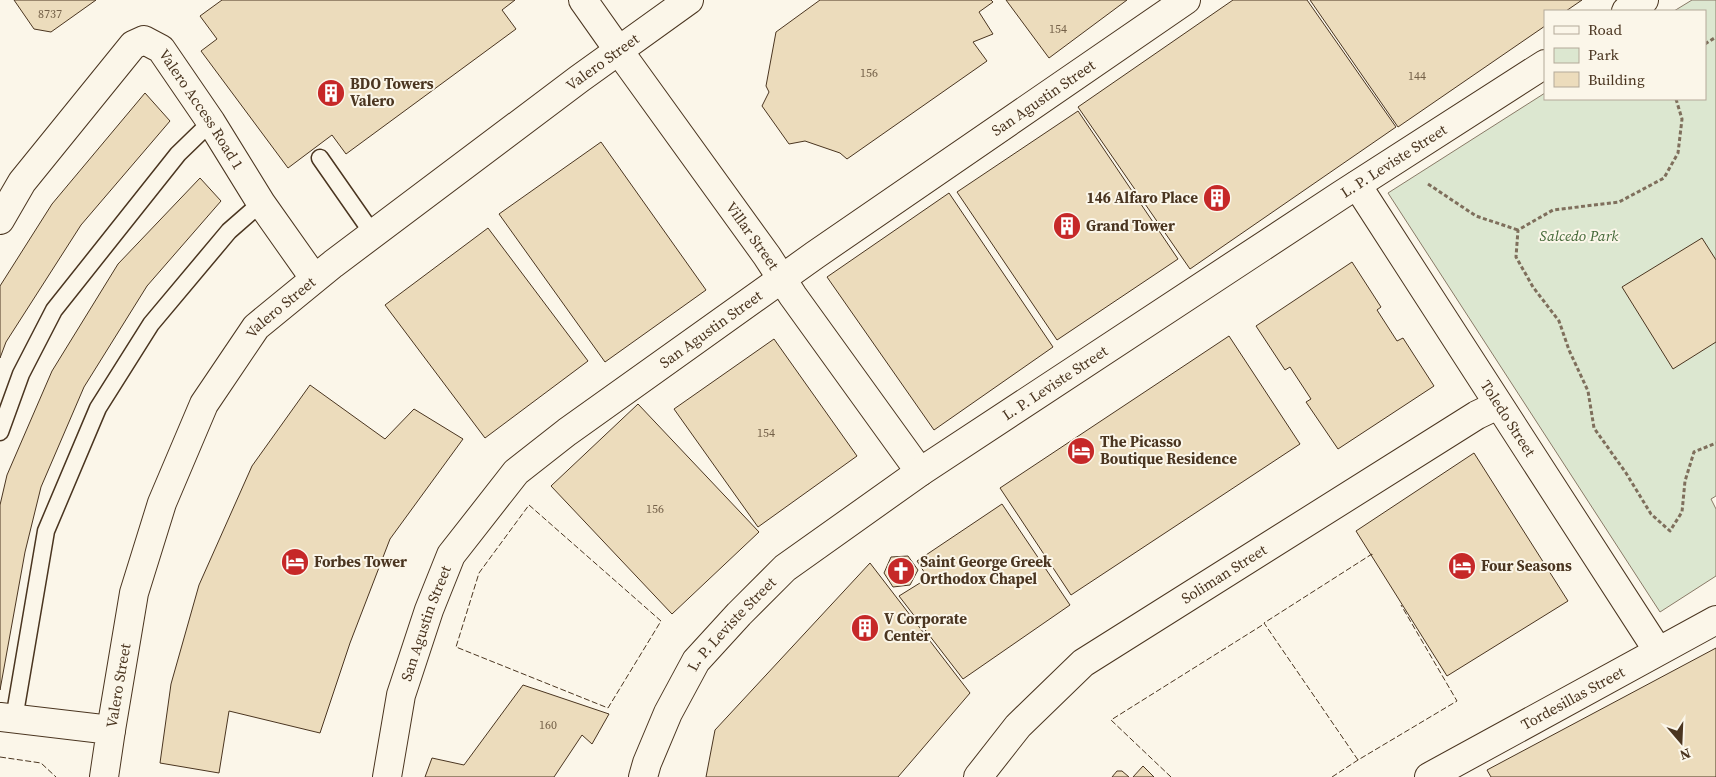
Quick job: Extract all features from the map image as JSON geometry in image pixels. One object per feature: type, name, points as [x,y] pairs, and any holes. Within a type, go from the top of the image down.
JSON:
[{"type":"street","name":"Villar Street","points":[[583,0],[920,472]]},
{"type":"street","name":"Valero Street","points":[[104,777],[134,593],[162,503],[204,404],[256,328],[314,278],[571,85],[690,0]]},
{"type":"street","name":"San Agustin Street","points":[[387,777],[401,695],[429,610],[451,555],[516,472],[567,432],[782,279],[1186,0]]},
{"type":"street","points":[[1628,10],[1644,0]]},
{"type":"street","name":"Valero Access Road 1","points":[[0,220],[22,182],[133,45],[144,40],[161,49],[211,122],[261,204],[314,278]]},
{"type":"street","name":"L. P. Leviste Street","points":[[643,777],[668,713],[696,661],[785,568],[920,472],[1544,65]]},
{"type":"street","name":"Toledo Street","points":[[1357,185],[1658,651]]},
{"type":"street","name":"Soliman Street","points":[[978,777],[1018,726],[1083,663],[1477,416],[1498,405]]},
{"type":"street","name":"Tordesillas Street","points":[[1429,777],[1716,620]]},
{"type":"street","points":[[7,718],[111,730]]},
{"type":"lane","points":[[0,432],[22,374],[54,310],[178,154],[211,122]]},
{"type":"lane","points":[[320,158],[373,234]]},
{"type":"lane","points":[[7,718],[46,531],[98,408],[151,324],[229,231],[261,204]]},
{"type":"path","points":[[1428,184],[1476,216],[1518,230],[1553,210],[1619,202],[1664,178],[1678,153],[1682,119],[1676,100]]},
{"type":"path","points":[[1518,230],[1516,257],[1533,287],[1559,321],[1569,350],[1588,390],[1594,428],[1626,473],[1651,514],[1670,531],[1682,512],[1685,481],[1694,452],[1716,443]]},
{"type":"green space","name":"Salcedo Park","points":[[1692,0],[1716,0],[1716,496],[1711,499],[1716,509],[1716,576],[1660,612],[1388,193],[1544,94],[1544,100],[1706,100],[1706,10],[1676,10]]},
{"type":"building","points":[[14,0],[96,0],[51,32],[34,29]]},
{"type":"building","name":"BDO Towers Valero","points":[[222,0],[515,0],[502,10],[516,29],[346,154],[332,135],[288,168],[201,51],[217,39],[200,16]]},
{"type":"building","points":[[820,0],[991,0],[993,2],[979,12],[993,34],[973,42],[987,61],[847,159],[840,153],[805,141],[789,144],[762,106],[769,92],[766,86],[776,32]]},
{"type":"building","points":[[1006,0],[1127,0],[1049,58]]},
{"type":"building","name":"146 Alfaro Place","points":[[1233,0],[1307,0],[1396,127],[1190,269],[1078,107]]},
{"type":"building","points":[[1310,0],[1582,0],[1567,10],[1544,10],[1544,27],[1398,127]]},
{"type":"building","points":[[145,93],[170,121],[81,225],[6,342],[0,358],[0,286],[52,204]]},
{"type":"building","name":"Grand Tower","points":[[1078,111],[1178,259],[1057,340],[957,192]]},
{"type":"building","points":[[601,142],[706,290],[605,362],[499,214]]},
{"type":"building","points":[[200,178],[221,201],[147,286],[84,387],[41,487],[25,552],[0,690],[0,505],[7,475],[52,371],[118,264]]},
{"type":"building","points":[[949,193],[1053,347],[934,430],[827,277]]},
{"type":"building","points":[[488,228],[588,361],[485,438],[385,305]]},
{"type":"building","points":[[1702,238],[1716,260],[1716,342],[1673,369],[1622,287]]},
{"type":"building","points":[[1352,262],[1381,307],[1377,310],[1397,341],[1403,338],[1434,386],[1338,449],[1306,402],[1311,399],[1290,367],[1285,370],[1256,326]]},
{"type":"building","points":[[1229,336],[1300,444],[1071,595],[1000,488]]},
{"type":"building","points":[[774,339],[857,456],[758,527],[674,409]]},
{"type":"building","name":"Forbes Tower","points":[[310,385],[385,439],[414,409],[463,439],[390,539],[350,643],[320,733],[229,711],[219,773],[160,763],[171,684],[199,585],[252,466]]},
{"type":"building","points":[[638,404],[759,532],[672,614],[551,486]]},
{"type":"building","name":"Four Seasons","points":[[1474,453],[1568,601],[1447,676],[1356,531]]},
{"type":"building","points":[[1002,504],[1070,605],[963,679],[899,596],[928,578],[917,561]]},
{"type":"building","name":"Saint George Greek Orthodox Chapel","points":[[908,556],[918,570],[910,585],[893,587],[884,573],[891,557]]},
{"type":"building","name":"V Corporate Center","points":[[870,563],[970,693],[898,777],[706,777],[715,730]]},
{"type":"building","points":[[1716,648],[1716,777],[1491,777],[1487,770]]},
{"type":"building","points":[[523,685],[609,714],[592,744],[582,735],[554,777],[425,777],[432,758],[464,765]]},
{"type":"building","points":[[1143,766],[1154,777],[1133,777]]},
{"type":"building","points":[[1117,771],[1122,771],[1129,777],[1112,777]]},
{"type":"fence","points":[[529,505],[661,621],[608,708],[456,647],[479,573],[529,505]]},
{"type":"fence","points":[[1358,760],[1264,623],[1372,554],[1373,556]]},
{"type":"fence","points":[[1332,777],[1457,701],[1401,605]]},
{"type":"fence","points":[[1171,777],[1111,720],[1264,624]]},
{"type":"fence","points":[[0,757],[41,763],[56,777]]},
{"type":"place","name":"BDO Towers Valero","points":[[331,93]]},
{"type":"place","name":"146 Alfaro Place","points":[[1217,198]]},
{"type":"place","name":"Grand Tower","points":[[1067,226]]},
{"type":"place","name":"The Picasso Boutique Residence","points":[[1081,451]]},
{"type":"place","name":"Forbes Tower","points":[[295,562]]},
{"type":"place","name":"Four Seasons","points":[[1462,566]]},
{"type":"place","name":"Saint George Greek Orthodox Chapel","points":[[901,571]]},
{"type":"place","name":"V Corporate Center","points":[[865,628]]}]
